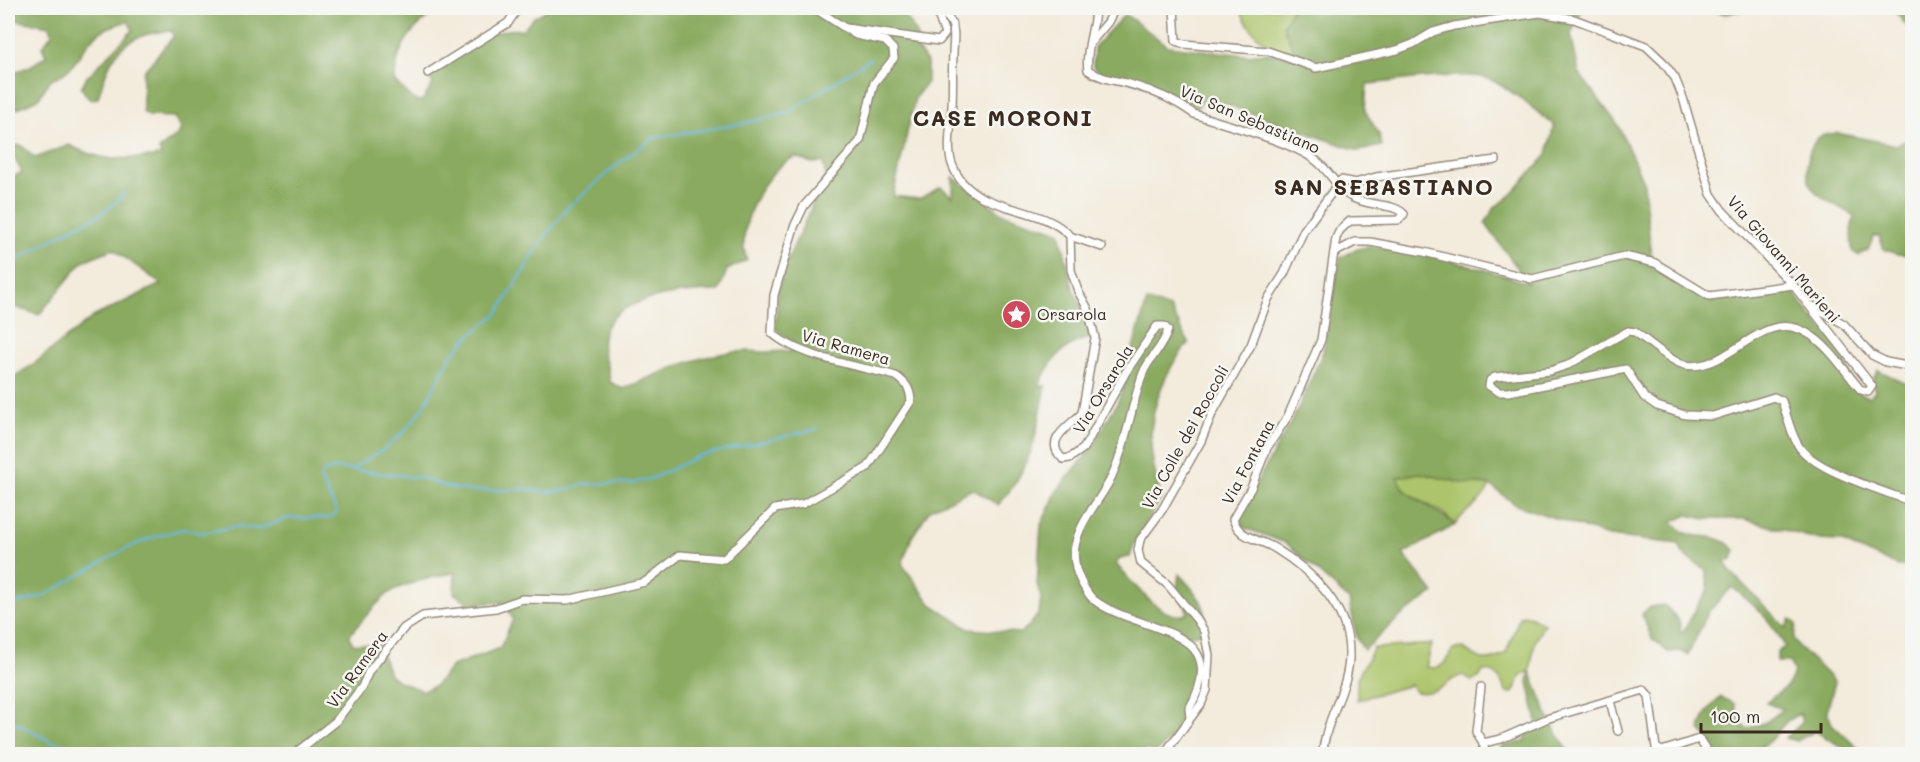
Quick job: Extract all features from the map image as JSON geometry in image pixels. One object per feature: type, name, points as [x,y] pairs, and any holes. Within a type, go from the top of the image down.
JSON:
[{"type":"street","points":[[428,73],[508,23],[518,8]]},
{"type":"street","points":[[814,8],[845,28],[939,41],[945,34],[935,8]]},
{"type":"street","points":[[935,8],[952,23],[951,163],[961,179],[989,202],[1032,212],[1052,220],[1071,236],[1102,247]]},
{"type":"street","name":"Via San Sebastiano","points":[[1095,8],[1092,41],[1086,60],[1088,70],[1100,78],[1133,85],[1178,103],[1194,114],[1302,153],[1320,164],[1336,184],[1360,201],[1368,205],[1395,207],[1404,216],[1398,220],[1350,221],[1340,230],[1336,240]]},
{"type":"street","points":[[1092,41],[1108,22],[1115,8]]},
{"type":"street","name":"Via Giovanni Marieni","points":[[1174,8],[1176,41],[1184,44],[1268,51],[1316,68],[1397,50],[1433,32],[1454,26],[1540,13],[1574,20],[1646,46],[1663,62],[1675,78],[1711,194],[1739,228],[1793,285],[1872,386],[1868,392],[1861,390],[1806,332],[1780,326],[1765,331],[1712,363],[1694,366],[1682,365],[1635,332],[1628,331],[1568,365],[1550,371],[1495,377],[1490,380],[1489,386],[1498,392],[1509,392],[1626,369],[1644,397],[1657,406],[1699,417],[1729,413],[1774,397],[1782,401],[1799,447],[1817,464],[1912,502]]},
{"type":"street","name":"Via Ramera","points":[[294,754],[336,721],[362,687],[369,670],[404,628],[423,616],[496,608],[522,599],[567,600],[645,582],[680,555],[724,559],[775,508],[802,504],[868,467],[910,400],[910,389],[896,376],[800,349],[783,342],[772,333],[774,295],[794,226],[804,206],[860,141],[874,83],[894,58],[893,49],[885,41],[856,35],[845,28]]},
{"type":"street","points":[[1336,184],[1341,180],[1355,183],[1376,177],[1496,160]]},
{"type":"street","name":"Via Colle dei Roccoli","points":[[1164,754],[1178,738],[1190,717],[1197,711],[1207,690],[1209,655],[1204,631],[1174,592],[1142,563],[1138,550],[1140,540],[1162,510],[1202,441],[1212,414],[1251,345],[1268,299],[1284,274],[1304,230],[1336,184]]},
{"type":"street","name":"Via Orsarola","points":[[1071,236],[1071,270],[1078,291],[1088,309],[1095,338],[1082,413],[1065,427],[1055,442],[1055,449],[1063,459],[1070,458],[1084,448],[1126,372],[1157,326],[1164,326],[1168,330],[1143,373],[1109,481],[1084,519],[1074,548],[1077,570],[1092,598],[1170,633],[1186,642],[1200,656],[1202,677],[1197,696],[1189,709],[1190,717]]},
{"type":"street","name":"Via Fontana","points":[[1323,754],[1327,733],[1347,679],[1350,654],[1347,627],[1336,605],[1317,582],[1275,548],[1243,535],[1237,529],[1233,519],[1251,488],[1268,448],[1288,416],[1317,350],[1327,315],[1336,240]]},
{"type":"street","points":[[1334,253],[1355,242],[1371,242],[1424,252],[1532,279],[1624,256],[1656,262],[1709,296],[1793,285]]},
{"type":"street","points":[[1806,302],[1844,324],[1872,355],[1886,362],[1912,367]]},
{"type":"street","points":[[1480,687],[1476,731],[1486,754]]},
{"type":"street","points":[[1483,743],[1501,739],[1546,718],[1645,691],[1649,696],[1656,748],[1662,751],[1699,740],[1709,754]]},
{"type":"street","points":[[1610,701],[1618,731]]},
{"type":"green space","points":[[8,8],[428,8],[430,14],[412,32],[404,44],[398,58],[394,81],[416,101],[423,100],[433,84],[429,77],[459,51],[497,32],[522,30],[534,17],[550,8],[900,8],[917,34],[918,50],[927,62],[927,82],[915,98],[893,196],[919,199],[941,187],[953,197],[953,177],[1002,213],[1060,232],[1073,289],[1095,332],[1092,338],[1074,343],[1059,354],[1043,377],[1039,386],[1046,386],[1036,435],[1026,464],[1010,491],[998,505],[973,489],[930,509],[912,537],[902,564],[931,604],[969,629],[1020,633],[1030,625],[1039,613],[1041,598],[1037,584],[1041,525],[1057,491],[1091,449],[1118,401],[1127,379],[1132,351],[1147,301],[1170,308],[1189,343],[1167,376],[1153,416],[1151,449],[1161,498],[1133,547],[1130,557],[1120,558],[1116,564],[1149,600],[1169,614],[1179,616],[1188,613],[1177,589],[1179,574],[1196,594],[1203,607],[1205,632],[1190,636],[1174,631],[1195,652],[1199,667],[1194,694],[1182,722],[1174,734],[1156,752],[1147,750],[1137,754],[8,754],[8,380],[31,366],[93,317],[161,284],[113,249],[83,261],[39,315],[8,305],[8,180],[22,172],[9,149],[14,145],[22,146],[35,158],[69,145],[104,158],[161,156],[159,149],[178,135],[181,128],[174,117],[149,116],[143,112],[143,72],[173,37],[172,31],[141,36],[121,48],[108,69],[98,98],[90,100],[81,88],[86,78],[133,30],[128,21],[98,34],[88,43],[71,67],[60,76],[51,79],[38,99],[8,113],[8,74],[29,67],[46,56],[42,47],[52,34],[50,26],[8,19]],"holes":[[[796,157],[812,163],[823,162],[826,175],[783,270],[778,292],[775,329],[793,341],[790,352],[726,353],[691,361],[623,389],[610,382],[602,343],[608,323],[634,304],[651,299],[688,292],[719,291],[727,270],[747,260],[744,247],[745,233],[755,201],[763,186],[784,163]],[[455,573],[454,593],[471,604],[503,602],[513,619],[500,648],[452,666],[435,686],[423,691],[392,677],[380,645],[353,644],[349,636],[388,594],[410,584]]]},
{"type":"green space","points":[[1239,8],[1293,8],[1284,26],[1299,60],[1270,47],[1256,35]]},
{"type":"green space","points":[[1293,8],[1583,8],[1571,34],[1579,73],[1618,125],[1644,184],[1652,265],[1709,301],[1793,291],[1840,351],[1853,386],[1862,394],[1869,397],[1875,392],[1872,381],[1878,370],[1912,386],[1911,564],[1898,566],[1840,541],[1820,540],[1744,519],[1706,519],[1688,515],[1672,522],[1686,533],[1716,538],[1726,542],[1735,550],[1731,561],[1724,561],[1731,572],[1786,628],[1790,619],[1796,624],[1794,639],[1799,647],[1835,682],[1827,711],[1832,724],[1864,754],[1854,754],[1815,731],[1797,741],[1785,738],[1802,723],[1800,714],[1784,724],[1768,742],[1757,749],[1740,753],[1716,754],[1713,745],[1700,730],[1705,716],[1714,704],[1721,697],[1735,704],[1740,723],[1747,729],[1766,722],[1783,709],[1766,703],[1788,685],[1794,673],[1790,662],[1777,662],[1777,652],[1785,647],[1775,629],[1732,587],[1709,611],[1688,655],[1680,651],[1668,652],[1652,639],[1642,614],[1650,607],[1665,605],[1679,621],[1681,633],[1707,591],[1706,571],[1683,554],[1679,544],[1608,536],[1516,505],[1490,485],[1462,483],[1420,473],[1397,477],[1401,485],[1414,498],[1455,525],[1403,554],[1434,593],[1401,616],[1364,650],[1357,639],[1349,600],[1286,543],[1244,528],[1240,521],[1243,507],[1297,411],[1323,352],[1340,258],[1361,248],[1396,249],[1444,259],[1528,283],[1485,223],[1496,206],[1507,199],[1547,155],[1554,125],[1523,100],[1489,79],[1448,76],[1367,84],[1365,111],[1379,134],[1382,146],[1359,151],[1205,97],[1197,108],[1164,90],[1101,73],[1093,67],[1094,47],[1125,14],[1168,46],[1246,55],[1266,53],[1298,59],[1283,26]]},
{"type":"green space","points":[[1700,8],[1754,8],[1726,14]]},
{"type":"green space","points":[[1892,8],[1912,8],[1912,32]]},
{"type":"green space","points":[[1837,133],[1896,145],[1912,138],[1912,255],[1896,254],[1884,249],[1879,236],[1874,236],[1868,250],[1858,255],[1852,251],[1851,230],[1854,216],[1823,198],[1814,190],[1807,170],[1811,148],[1819,137]]},
{"type":"green space","points":[[1420,473],[1462,483],[1490,485],[1483,497],[1455,525],[1443,513],[1403,491],[1397,477]]},
{"type":"green space","points":[[1527,615],[1544,624],[1535,641],[1530,671],[1521,676],[1513,693],[1506,692],[1496,674],[1483,671],[1479,678],[1471,681],[1463,675],[1431,692],[1415,692],[1411,685],[1357,700],[1357,678],[1374,648],[1432,644],[1426,667],[1432,668],[1443,664],[1453,649],[1463,648],[1483,660],[1493,659],[1506,653],[1520,616]]},
{"type":"green space","points":[[1530,671],[1551,723],[1570,754],[1508,754],[1503,753],[1500,747],[1525,741],[1527,733],[1538,727],[1528,682]]},
{"type":"waterway","points":[[355,467],[384,449],[405,431],[423,408],[451,356],[469,336],[498,313],[540,244],[567,208],[628,156],[654,138],[741,124],[788,113],[871,58]]},
{"type":"waterway","points":[[8,264],[95,217],[125,193]]},
{"type":"waterway","points":[[8,606],[45,595],[125,549],[151,538],[183,529],[203,533],[239,526],[259,529],[288,518],[330,518],[337,512],[320,478],[324,472],[338,468],[421,478],[447,487],[471,491],[525,489],[548,492],[567,490],[584,484],[634,483],[653,478],[699,456],[817,429]]},
{"type":"waterway","points":[[8,719],[52,742],[69,745]]},
{"type":"waterway","points":[[81,747],[122,754]]},
{"type":"place","name":"Orsarola","points":[[1016,314]]},
{"type":"district","name":"CASE MORONI","points":[[1003,118]]},
{"type":"district","name":"SAN SEBASTIANO","points":[[1384,187]]}]
